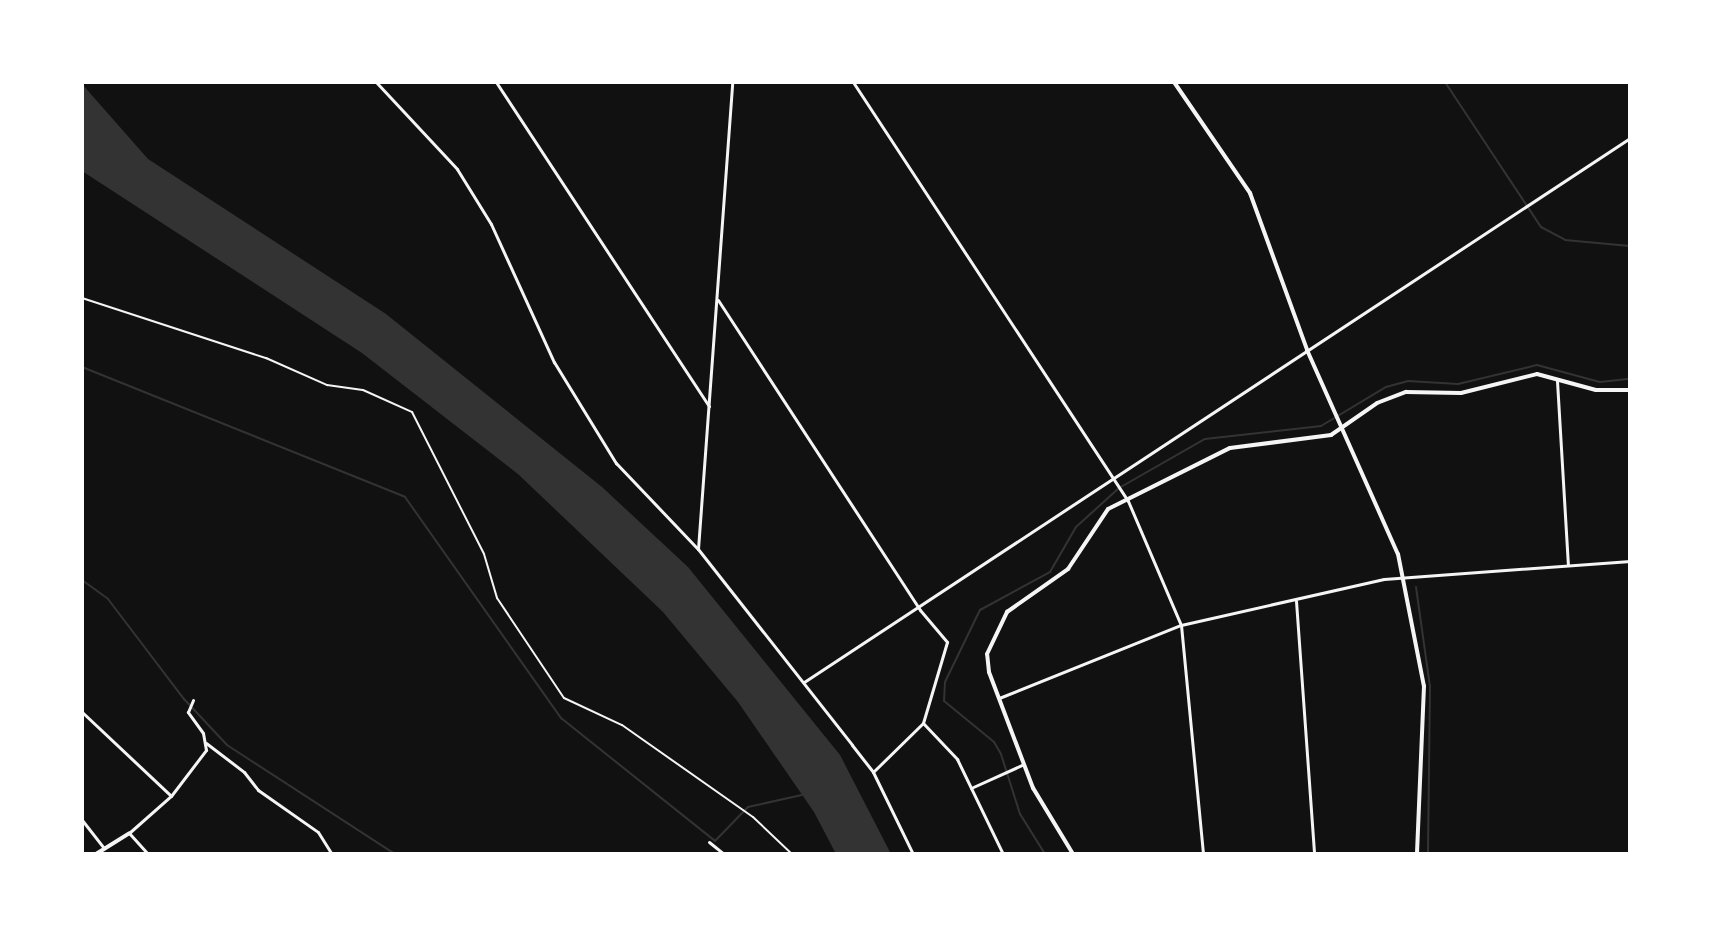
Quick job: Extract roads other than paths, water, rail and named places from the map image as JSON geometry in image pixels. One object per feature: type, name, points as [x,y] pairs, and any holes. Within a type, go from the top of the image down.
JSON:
[{"type":"street","points":[[376,82],[457,169],[491,224],[554,362],[616,463],[698,549],[873,772],[913,854]]},
{"type":"street","points":[[496,82],[709,406]]},
{"type":"street","points":[[698,549],[732,82]]},
{"type":"street","points":[[853,82],[1128,501],[1181,625],[1203,854]]},
{"type":"street","points":[[1174,82],[1250,193],[1307,350],[1345,428],[1404,576],[1424,686],[1417,853]]},
{"type":"street","points":[[804,682],[1630,138]]},
{"type":"street","points":[[718,300],[919,606],[947,642],[923,723],[873,772]]},
{"type":"street","points":[[1073,854],[1023,764],[987,654],[1007,612],[1068,569],[1108,509],[1230,448],[1303,442],[1345,428],[1377,403],[1406,392],[1461,393],[1537,374],[1596,390],[1630,390]]},
{"type":"street","points":[[1557,381],[1568,565]]},
{"type":"street","points":[[999,698],[1181,625],[1404,576],[1630,561]]},
{"type":"street","points":[[1296,601],[1314,854]]},
{"type":"street","points":[[193,700],[188,712],[206,743],[244,772],[258,790],[318,832],[332,854]]},
{"type":"street","points":[[82,712],[171,796]]},
{"type":"street","points":[[923,723],[957,759],[1003,854]]},
{"type":"street","points":[[96,854],[129,833],[171,796],[196,769],[206,743]]},
{"type":"street","points":[[971,788],[1023,764]]},
{"type":"street","points":[[82,820],[105,848]]},
{"type":"street","points":[[129,833],[148,854]]},
{"type":"street","points":[[709,842],[724,854]]},
{"type":"street","points":[[1397,854],[1426,854]]},
{"type":"waterway","points":[[1445,82],[1541,227],[1565,240],[1630,246]]},
{"type":"waterway","points":[[1045,854],[1020,814],[1001,754],[994,742],[944,701],[945,682],[980,610],[1050,572],[1076,527],[1119,488],[1205,439],[1321,426],[1386,387],[1408,381],[1458,384],[1537,365],[1600,382],[1630,379]]},
{"type":"waterway","points":[[82,367],[405,497],[561,718],[715,841],[748,807],[802,795]]},
{"type":"waterway","points":[[82,580],[108,599],[184,699],[227,745],[395,854]]},
{"type":"waterway","points":[[1416,587],[1430,686],[1428,854]]}]
